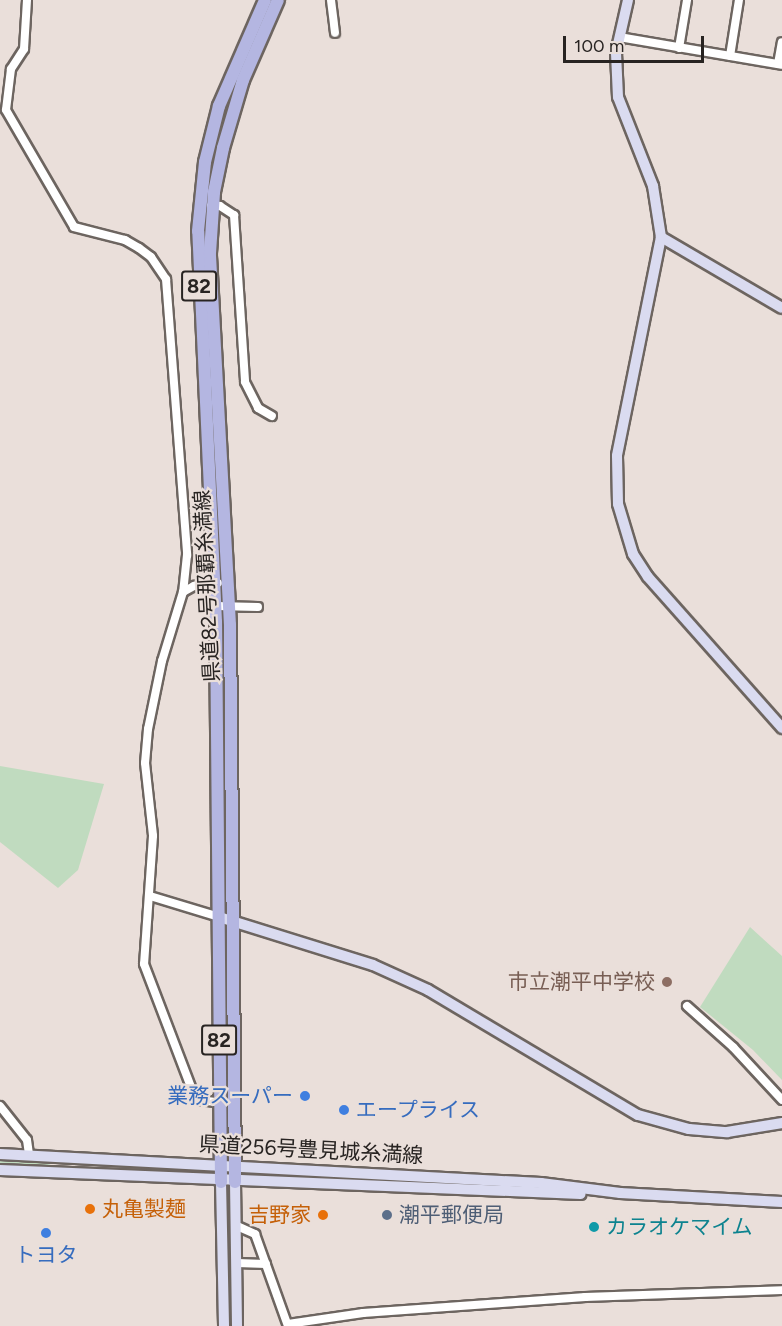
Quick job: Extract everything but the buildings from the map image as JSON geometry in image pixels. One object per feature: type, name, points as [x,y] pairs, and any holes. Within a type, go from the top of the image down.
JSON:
[{"type":"main road","name":"県道82号那覇糸満線","points":[[221,1182],[216,606],[198,253],[200,205],[219,106],[265,0]]},
{"type":"main road","name":"県道82号那覇糸満線","points":[[235,1182],[229,606],[211,284],[213,206],[235,104],[278,0]]},
{"type":"street","points":[[27,0],[24,49],[10,69],[5,92],[6,110],[74,227],[126,240],[152,257],[166,279],[187,555],[183,592],[162,661],[148,729],[145,764],[153,836],[144,964],[194,1095],[199,1100],[233,1103]]},
{"type":"street","points":[[331,0],[335,33]]},
{"type":"street","points":[[628,0],[619,37],[615,75],[618,97],[653,186],[661,237],[617,456],[621,516],[633,554],[648,577],[782,728]]},
{"type":"street","points":[[679,48],[687,0]]},
{"type":"street","points":[[730,56],[739,0]]},
{"type":"street","points":[[619,37],[780,64],[782,42]]},
{"type":"street","points":[[200,205],[213,206],[234,215],[245,382],[258,408],[272,416]]},
{"type":"street","points":[[661,237],[782,308]]},
{"type":"street","points":[[183,592],[228,583]]},
{"type":"street","points":[[216,606],[258,607]]},
{"type":"street","points":[[150,896],[373,965],[429,990],[638,1115],[689,1129],[727,1132],[782,1123]]},
{"type":"street","points":[[687,1006],[733,1047],[782,1100]]},
{"type":"street","points":[[0,1107],[27,1140],[29,1155]]},
{"type":"street","name":"県道256号豊見城糸満線","points":[[0,1154],[220,1164],[541,1184],[620,1193],[782,1202]]},
{"type":"street","name":"県道256号豊見城糸満線","points":[[0,1170],[539,1195],[620,1193]]},
{"type":"street","points":[[221,1182],[224,1326]]},
{"type":"street","points":[[235,1182],[237,1326]]},
{"type":"street","points":[[237,1226],[255,1234],[288,1325],[363,1313],[573,1298],[782,1290]]},
{"type":"street","points":[[237,1263],[266,1264]]},
{"type":"green space","points":[[0,766],[104,784],[78,870],[58,888],[0,842]]},
{"type":"green space","points":[[750,927],[782,956],[782,1080],[753,1050],[700,1007]]},
{"type":"green space","points":[[0,1160],[38,1161],[61,1168],[0,1164]]},
{"type":"place","name":"市立潮平中学校","points":[[667,982]]},
{"type":"place","name":"業務スーパー","points":[[305,1096]]},
{"type":"place","name":"エープライス","points":[[344,1110]]},
{"type":"place","name":"丸亀製麺","points":[[90,1209]]},
{"type":"place","name":"吉野家","points":[[323,1215]]},
{"type":"place","name":"潮平郵便局","points":[[387,1215]]},
{"type":"place","name":"カラオケマイム","points":[[594,1227]]},
{"type":"place","name":"トヨタ","points":[[46,1233]]}]
